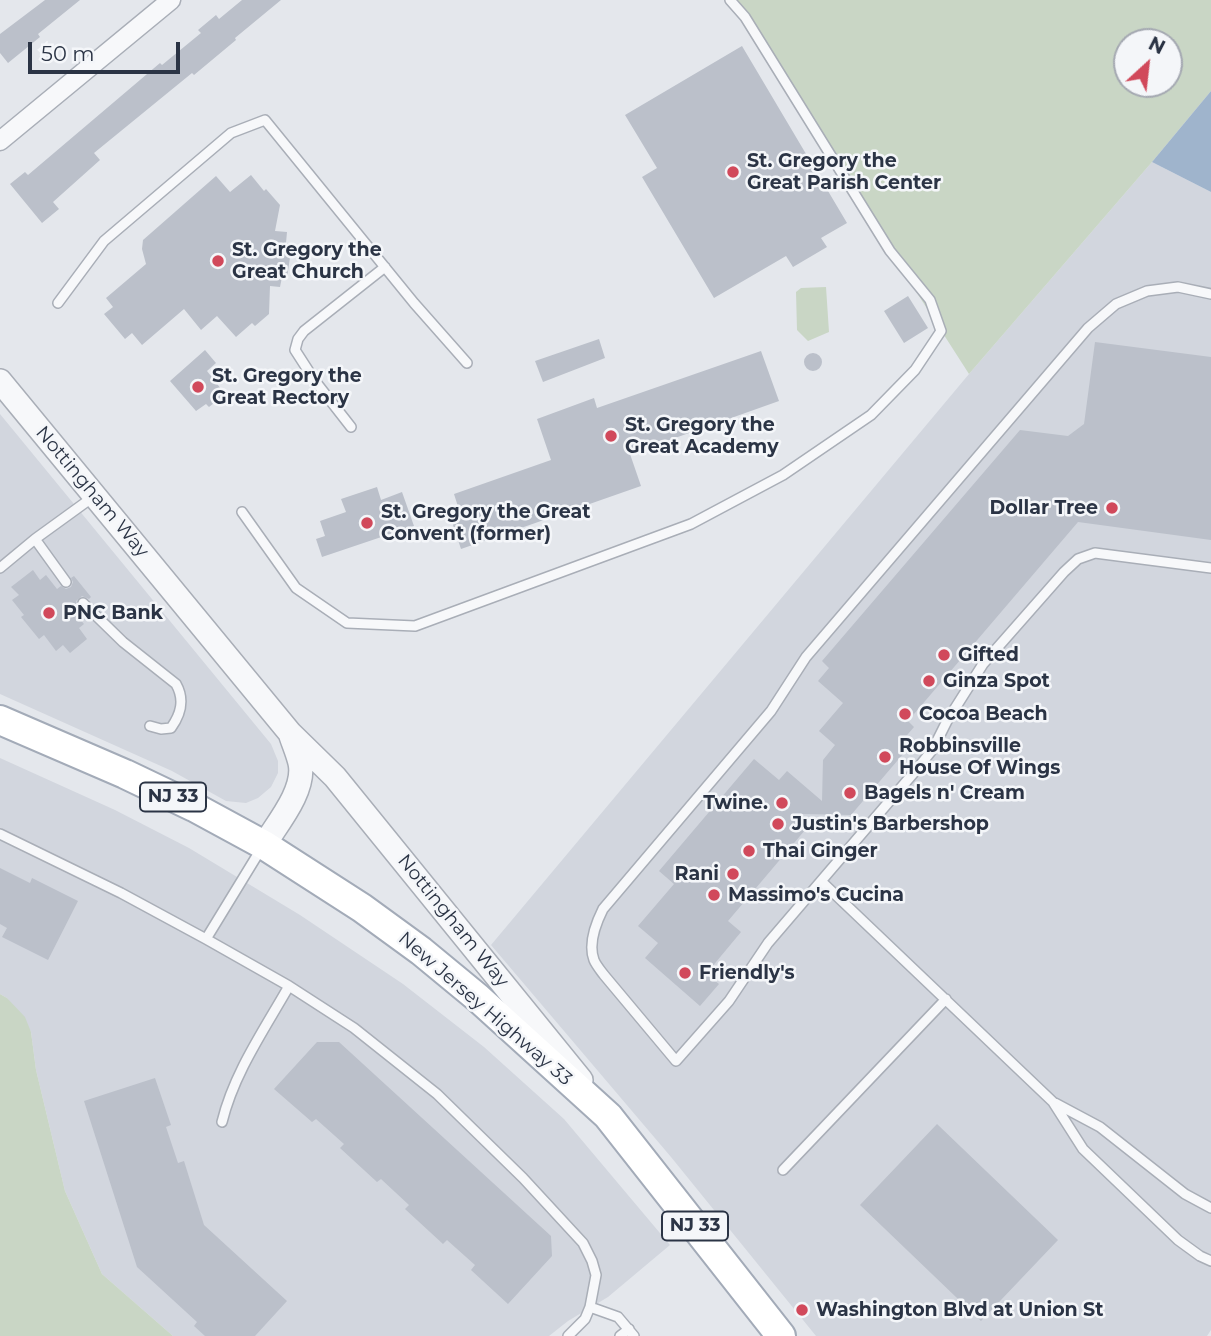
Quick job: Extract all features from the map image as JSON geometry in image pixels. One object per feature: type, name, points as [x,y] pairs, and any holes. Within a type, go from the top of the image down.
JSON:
[{"type":"main road","name":"New Jersey Highway 33","points":[[0,720],[125,774],[264,845],[362,908],[421,951],[478,998],[608,1116],[781,1336]]},
{"type":"street","points":[[0,141],[171,0]]},
{"type":"street","name":"Nottingham Way","points":[[0,382],[290,733],[335,777],[570,1065],[608,1116]]},
{"type":"street","name":"Nottingham Way","points":[[264,845],[293,798],[299,782],[301,766],[290,733]]},
{"type":"lane","points":[[242,512],[296,588],[347,623],[415,626],[691,524],[783,475],[871,415],[915,370],[942,331],[930,300],[890,251],[745,17],[730,0]]},
{"type":"lane","points":[[58,303],[104,241],[231,133],[265,120],[467,363]]},
{"type":"lane","points":[[351,427],[314,381],[295,349],[305,329],[385,267]]},
{"type":"lane","points":[[1211,294],[1178,287],[1147,291],[1116,304],[1088,328],[806,657],[771,711],[603,909],[595,926],[594,960],[676,1061],[729,1001],[768,943],[933,749],[947,721],[983,664],[1078,559],[1094,553],[1211,568]]},
{"type":"lane","points":[[0,568],[94,496]]},
{"type":"lane","points":[[35,539],[66,582]]},
{"type":"lane","points":[[83,603],[123,642],[176,684],[181,693],[182,704],[177,720],[171,728],[150,726]]},
{"type":"lane","points":[[0,834],[121,893],[289,986],[354,1028],[437,1094],[523,1178],[583,1243],[596,1275],[585,1319],[569,1336]]},
{"type":"lane","points":[[206,939],[264,845]]},
{"type":"lane","points":[[821,881],[1053,1102],[1083,1149],[1178,1240],[1211,1261]]},
{"type":"lane","points":[[222,1122],[237,1077],[289,986]]},
{"type":"lane","points":[[783,1170],[946,999]]},
{"type":"lane","points":[[1053,1102],[1100,1127],[1185,1194],[1211,1208]]},
{"type":"lane","points":[[590,1307],[618,1317],[631,1333],[620,1336]]},
{"type":"shaded area","points":[[1152,162],[1211,192],[1211,1330],[1207,1336],[816,1336],[671,1157],[491,945],[969,374]]},
{"type":"shaded area","points":[[0,414],[271,744],[278,761],[278,773],[271,787],[258,798],[246,803],[226,801],[172,771],[0,694]]},
{"type":"shaded area","points":[[0,758],[115,810],[189,848],[300,915],[403,984],[484,1047],[564,1119],[670,1245],[608,1297],[549,1336],[173,1336],[102,1274],[65,1191],[36,1070],[31,1032],[7,998],[0,994]]},
{"type":"green space","points":[[729,0],[1211,0],[1211,91],[969,374]]},
{"type":"green space","points":[[826,287],[829,332],[808,341],[797,330],[796,292],[801,288]]},
{"type":"green space","points":[[0,994],[25,1017],[31,1032],[36,1070],[65,1191],[102,1274],[173,1336],[0,1336]]},
{"type":"water","points":[[1211,91],[1211,192],[1152,162]]},
{"type":"building","points":[[45,0],[80,0],[8,63],[0,53],[0,34]]},
{"type":"building","points":[[242,0],[281,0],[194,75],[192,73],[94,153],[100,160],[53,202],[59,209],[42,223],[10,184],[25,172],[28,175],[160,63],[162,65],[201,33],[198,30],[216,15],[219,19]]},
{"type":"building","name":"St. Gregory the Great Parish Center","points":[[742,46],[847,223],[821,238],[827,247],[793,267],[786,256],[714,298],[642,177],[657,168],[625,115]]},
{"type":"building","name":"St. Gregory the Great Church","points":[[251,175],[280,205],[275,231],[287,232],[286,243],[292,244],[287,278],[282,277],[280,287],[270,286],[269,314],[255,326],[252,323],[236,337],[217,316],[201,330],[184,309],[142,345],[132,333],[125,339],[104,314],[113,307],[106,298],[146,264],[142,249],[143,240],[216,176],[230,192]]},
{"type":"building","points":[[908,296],[928,328],[904,343],[884,311]]},
{"type":"building","points":[[599,339],[605,358],[543,382],[535,361]]},
{"type":"building","points":[[1095,342],[1211,357],[1211,540],[1078,522],[908,721],[914,727],[902,741],[909,747],[851,815],[801,814],[811,823],[728,921],[741,932],[706,974],[719,984],[700,1006],[645,958],[658,943],[638,926],[674,884],[659,871],[754,759],[779,780],[787,771],[822,801],[823,760],[835,745],[819,731],[843,703],[818,681],[829,668],[822,661],[1020,430],[1068,436],[1084,424]]},
{"type":"building","name":"St. Gregory the Great Rectory","points":[[205,350],[216,363],[207,371],[225,394],[209,407],[206,404],[196,411],[170,381]]},
{"type":"building","name":"St. Gregory the Great Academy","points":[[761,351],[779,401],[630,454],[641,486],[461,549],[451,519],[461,516],[454,494],[551,460],[537,419],[594,398],[597,408]]},
{"type":"building","points":[[809,353],[817,353],[822,362],[820,369],[809,371],[804,366],[804,358]]},
{"type":"building","name":"St. Gregory the Great Convent (former)","points":[[377,487],[381,500],[402,492],[414,526],[322,557],[316,539],[325,536],[320,521],[346,512],[341,499]]},
{"type":"building","name":"PNC Bank","points":[[33,570],[40,580],[46,575],[57,589],[61,586],[66,589],[71,587],[71,578],[74,576],[91,597],[89,599],[82,596],[76,601],[78,608],[73,611],[84,624],[79,628],[87,639],[70,653],[63,645],[56,651],[44,635],[39,639],[21,617],[24,615],[12,600],[19,595],[11,587]]},
{"type":"building","points":[[0,868],[30,883],[32,878],[78,901],[48,960],[2,937],[7,928],[0,924]]},
{"type":"building","points":[[317,1042],[339,1042],[551,1236],[552,1256],[508,1304],[471,1270],[475,1265],[447,1240],[443,1244],[405,1209],[409,1205],[381,1179],[377,1182],[340,1148],[344,1144],[316,1119],[312,1122],[274,1089]]},
{"type":"building","points":[[155,1078],[171,1125],[166,1127],[178,1163],[184,1161],[204,1225],[287,1301],[255,1336],[205,1336],[194,1326],[197,1322],[137,1267],[84,1101]]},
{"type":"building","points":[[937,1124],[1058,1240],[981,1321],[860,1205]]},
{"type":"place","name":"St. Gregory the Great Parish Center","points":[[733,172]]},
{"type":"place","name":"St. Gregory the Great Church","points":[[218,261]]},
{"type":"place","name":"St. Gregory the Great Rectory","points":[[198,387]]},
{"type":"place","name":"St. Gregory the Great Academy","points":[[611,436]]},
{"type":"place","name":"Dollar Tree","points":[[1112,508]]},
{"type":"place","name":"St. Gregory the Great Convent (former)","points":[[367,523]]},
{"type":"place","name":"PNC Bank","points":[[49,613]]},
{"type":"place","name":"Gifted","points":[[944,655]]},
{"type":"place","name":"Ginza Spot","points":[[929,681]]},
{"type":"place","name":"Cocoa Beach","points":[[905,714]]},
{"type":"place","name":"Robbinsville House Of Wings","points":[[885,757]]},
{"type":"place","name":"Bagels n' Cream","points":[[850,793]]},
{"type":"place","name":"Twine.","points":[[782,803]]},
{"type":"place","name":"Justin's Barbershop","points":[[778,824]]},
{"type":"place","name":"Thai Ginger","points":[[749,851]]},
{"type":"place","name":"Rani","points":[[733,874]]},
{"type":"place","name":"Massimo's Cucina","points":[[714,895]]},
{"type":"place","name":"Friendly's","points":[[685,973]]},
{"type":"place","name":"Washington Blvd at Union St","points":[[802,1310]]}]
